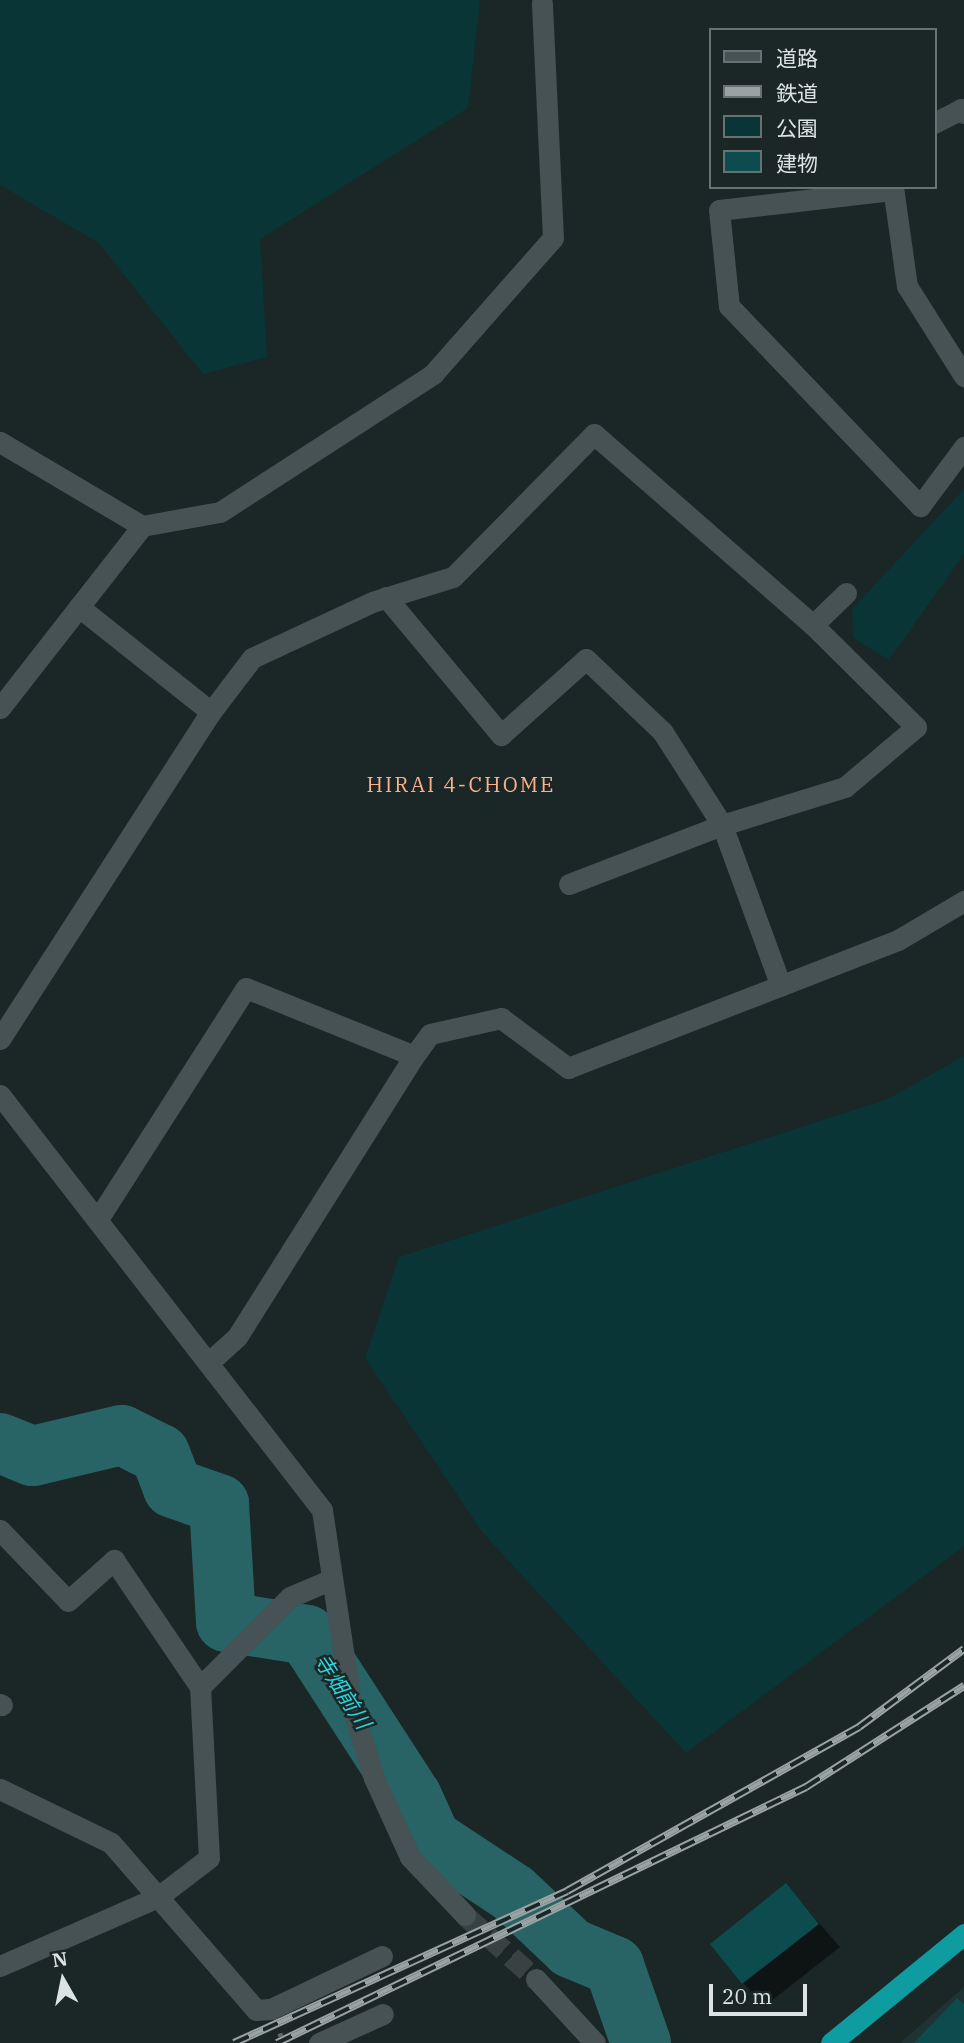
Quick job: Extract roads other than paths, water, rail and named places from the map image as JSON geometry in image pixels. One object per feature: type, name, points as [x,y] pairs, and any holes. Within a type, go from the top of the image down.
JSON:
[{"type":"highway","points":[[831,2043],[964,1934]]},
{"type":"street","points":[[0,442],[142,526],[220,512],[433,374],[553,238],[542,3]]},
{"type":"street","points":[[936,123],[961,108],[964,113]]},
{"type":"street","points":[[964,376],[907,286],[892,189],[719,210],[729,306],[914,514],[964,447]]},
{"type":"street","points":[[0,1039],[211,712],[252,658],[386,597],[453,577],[594,435],[813,625],[916,727],[845,787],[722,825],[569,884]]},
{"type":"street","points":[[0,708],[142,526]]},
{"type":"street","points":[[813,625],[846,593]]},
{"type":"street","points":[[386,597],[501,735],[586,659],[662,730],[722,825],[781,986]]},
{"type":"street","points":[[79,607],[211,712]]},
{"type":"street","points":[[209,1362],[237,1337],[430,1034],[501,1018],[568,1068],[898,940],[964,901]]},
{"type":"street","points":[[98,1219],[246,988],[414,1056]]},
{"type":"street","points":[[0,1095],[322,1510],[330,1580],[351,1703],[374,1778],[410,1857],[465,1915]]},
{"type":"street","points":[[0,1530],[68,1601],[114,1560],[201,1687],[209,1858],[158,1897],[0,1966]]},
{"type":"street","points":[[201,1687],[290,1597],[330,1580]]},
{"type":"street","points":[[0,1789],[111,1843],[256,2010],[271,2008],[382,1956]]},
{"type":"street","points":[[536,1979],[595,2043]]},
{"type":"street","points":[[319,2043],[383,2014]]},
{"type":"waterway","name":"寺畑前川","points":[[0,1443],[33,1456],[122,1435],[160,1454],[173,1488],[219,1504],[226,1622],[307,1635],[412,1797],[431,1839],[513,1893],[571,1948],[614,1966],[641,2043]]},
{"type":"tunnel","points":[[465,1915],[536,1979]]},
{"type":"railway","points":[[234,2043],[567,1891],[859,1727],[964,1649]]},
{"type":"railway","points":[[277,2043],[806,1787],[964,1686]]},
{"type":"district","name":"HIRAI 4-CHOME","points":[[461,784]]}]
